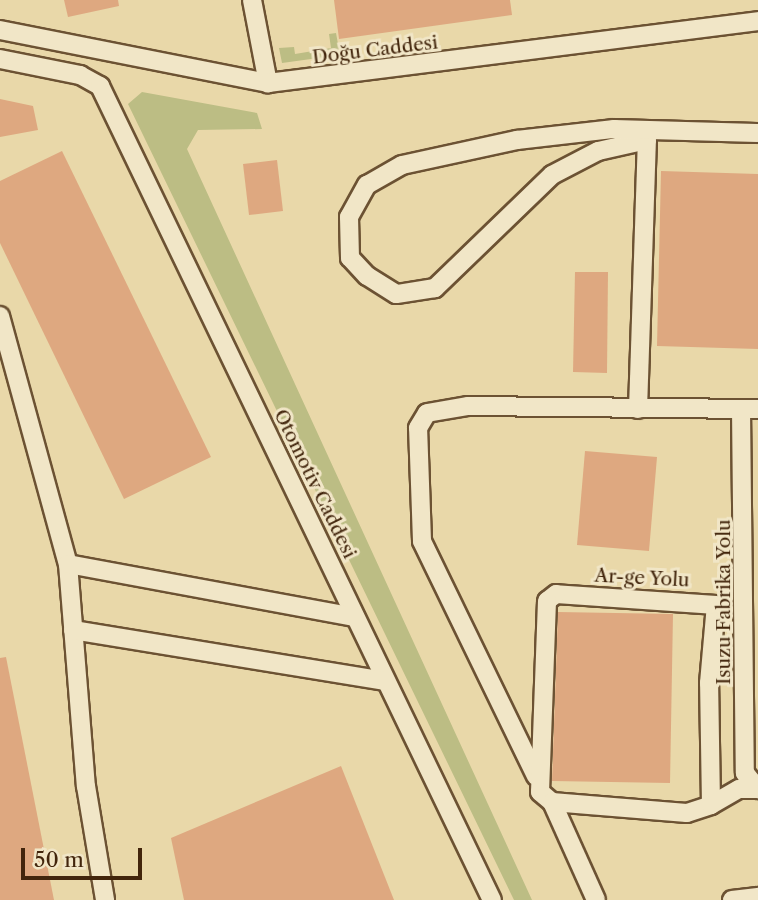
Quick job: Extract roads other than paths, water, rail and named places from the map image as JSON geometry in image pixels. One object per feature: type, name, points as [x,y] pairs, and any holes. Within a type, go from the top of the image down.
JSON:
[{"type":"street","points":[[252,0],[268,83]]},
{"type":"street","name":"Doğu Caddesi","points":[[0,30],[268,83],[758,21]]},
{"type":"street","name":"Otomotiv Caddesi","points":[[0,59],[80,75],[100,86],[492,900]]},
{"type":"street","points":[[638,409],[647,140],[597,151],[552,175],[435,288],[396,294],[367,276],[350,258],[349,217],[367,185],[402,165],[517,140],[614,129],[758,133]]},
{"type":"street","points":[[0,316],[68,564],[86,786],[105,900]]},
{"type":"street","name":"Isuzu Fabrika Yolu","points":[[537,779],[422,541],[418,428],[439,408],[749,409],[745,774],[758,789]]},
{"type":"street","points":[[68,564],[355,617]]},
{"type":"street","name":"Ar-ge Yolu","points":[[537,779],[547,601],[556,594],[708,602],[717,614],[709,683],[711,805]]},
{"type":"street","points":[[73,630],[386,681]]},
{"type":"street","points":[[537,779],[552,802],[596,900]]},
{"type":"street","points":[[552,802],[687,813],[711,805],[739,789],[758,789]]},
{"type":"street","points":[[732,900],[758,897]]}]
